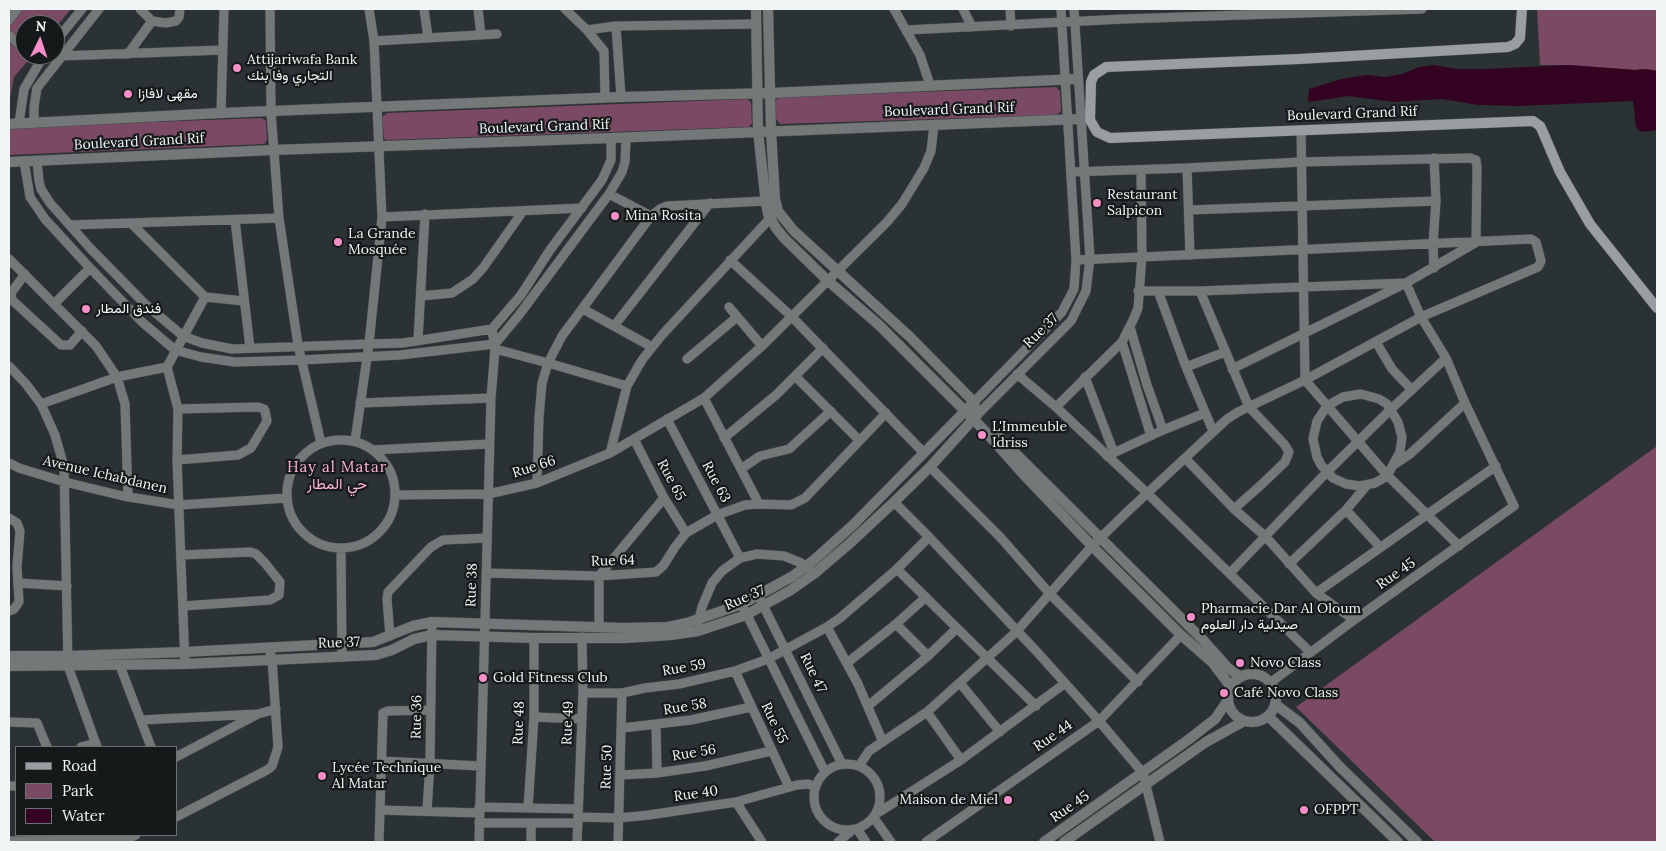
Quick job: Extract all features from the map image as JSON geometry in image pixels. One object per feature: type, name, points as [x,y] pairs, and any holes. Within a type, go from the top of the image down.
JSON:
[{"type":"main road","name":"Boulevard Grand Rif","points":[[1522,9],[1520,34],[1518,41],[1512,46],[1290,60],[1114,66],[1100,70],[1091,82],[1090,120],[1098,132],[1110,138],[1528,121],[1537,123],[1563,178],[1590,224],[1657,308]]},
{"type":"street","points":[[9,20],[17,9]]},
{"type":"street","points":[[65,30],[82,9]]},
{"type":"street","points":[[65,51],[99,9]]},
{"type":"street","points":[[140,9],[152,20],[166,23],[176,21],[179,17],[180,9]]},
{"type":"street","points":[[220,113],[224,9]]},
{"type":"street","points":[[270,9],[270,112],[279,218],[298,345],[321,443]]},
{"type":"street","points":[[355,441],[369,344],[382,217],[374,41],[368,9]]},
{"type":"street","points":[[424,9],[428,37]]},
{"type":"street","points":[[478,9],[481,35]]},
{"type":"street","points":[[565,9],[587,30],[604,51],[606,98]]},
{"type":"street","points":[[756,9],[758,131],[765,200],[774,214],[784,238],[827,280],[879,325],[965,412],[975,417],[1181,635],[1212,662],[1231,687]]},
{"type":"street","points":[[610,452],[627,386],[652,347],[774,214],[776,199],[770,93],[768,9]]},
{"type":"street","points":[[894,9],[920,55],[930,86]]},
{"type":"street","points":[[963,9],[972,27]]},
{"type":"street","points":[[1010,9],[1010,26]]},
{"type":"street","name":"Rue 37","points":[[9,666],[184,652],[373,642],[413,626],[432,622],[599,627],[668,626],[698,620],[742,604],[806,566],[853,525],[1062,312],[1074,289],[1076,260],[1061,9]]},
{"type":"street","name":"Rue 37","points":[[9,656],[120,666],[376,655],[392,650],[414,639],[432,635],[534,638],[650,637],[698,631],[746,615],[791,590],[813,575],[849,544],[930,467],[975,417],[1071,321],[1086,291],[1090,258],[1086,171],[1080,119],[1074,9]]},
{"type":"street","points":[[1122,9],[1123,19]]},
{"type":"street","points":[[907,30],[1075,23],[1170,13],[1422,9]]},
{"type":"street","points":[[128,54],[152,20]]},
{"type":"street","points":[[587,30],[616,26],[756,24]]},
{"type":"street","points":[[616,26],[621,97]]},
{"type":"street","points":[[374,41],[497,34]]},
{"type":"street","points":[[65,56],[222,50]]},
{"type":"street","points":[[14,123],[24,89],[38,65]]},
{"type":"street","points":[[34,122],[34,107],[38,88],[55,65]]},
{"type":"street","name":"Boulevard Grand Rif","points":[[14,123],[1078,79]]},
{"type":"street","name":"Boulevard Grand Rif","points":[[9,162],[1080,119]]},
{"type":"street","name":"Rue 66","points":[[396,495],[488,494],[537,482],[610,452],[704,398],[762,346],[887,222],[902,204],[924,168],[931,151],[934,125]]},
{"type":"street","points":[[1301,130],[1304,380],[1387,475],[1459,546]]},
{"type":"street","points":[[37,161],[41,189],[50,203],[145,304],[183,336],[202,344],[218,347],[250,348],[369,344],[418,340],[492,329],[521,295],[550,250],[582,208],[608,168],[611,160],[611,138]]},
{"type":"street","points":[[495,347],[609,194],[622,172],[625,162],[626,138]]},
{"type":"street","points":[[1071,172],[1467,157],[1476,160],[1478,176],[1476,242]]},
{"type":"street","points":[[1434,158],[1436,201],[1433,244],[1434,268]]},
{"type":"street","points":[[24,162],[28,190],[36,206],[90,268],[142,322],[175,350],[202,357],[235,362],[400,355],[495,347],[627,386]]},
{"type":"street","points":[[1186,168],[1190,255]]},
{"type":"street","points":[[1056,406],[1122,342],[1138,308],[1142,256],[1140,170]]},
{"type":"street","points":[[609,194],[651,216]]},
{"type":"street","points":[[537,482],[542,383],[548,363],[562,336],[651,216],[667,206],[765,200]]},
{"type":"street","points":[[1189,210],[1436,201]]},
{"type":"street","points":[[614,326],[710,203]]},
{"type":"street","points":[[382,217],[582,208]]},
{"type":"street","points":[[421,296],[452,293],[473,279],[483,268],[523,210]]},
{"type":"street","points":[[418,340],[426,214]]},
{"type":"street","points":[[774,214],[910,337],[974,402],[975,417]]},
{"type":"street","points":[[70,225],[279,218]]},
{"type":"street","points":[[235,220],[250,348]]},
{"type":"street","points":[[132,224],[205,297],[244,301]]},
{"type":"street","points":[[859,766],[867,753],[927,712],[988,659],[1016,632],[1096,543],[1213,430],[1227,419],[1376,342],[1421,316],[1538,267],[1541,264],[1536,242],[1532,239],[1076,260]]},
{"type":"street","points":[[1232,368],[1406,283],[1476,242]]},
{"type":"street","points":[[9,259],[96,346],[117,376],[125,404],[128,497]]},
{"type":"street","points":[[730,260],[791,316],[924,452]]},
{"type":"street","points":[[54,304],[90,268]]},
{"type":"street","points":[[25,274],[11,293],[12,300],[61,345],[70,344],[82,331]]},
{"type":"street","points":[[1138,291],[1200,291],[1406,283]]},
{"type":"street","points":[[1316,593],[1496,466],[1465,403],[1446,358],[1421,316],[1406,283]]},
{"type":"street","points":[[1158,291],[1186,366],[1213,430]]},
{"type":"street","points":[[1200,291],[1249,407],[1287,448],[1289,454],[1287,460],[1234,509]]},
{"type":"street","points":[[185,664],[177,460],[178,409],[166,367],[205,297]]},
{"type":"street","points":[[729,307],[762,346]]},
{"type":"street","points":[[582,309],[652,347]]},
{"type":"street","points":[[1062,312],[1071,321]]},
{"type":"street","points":[[687,359],[737,317]]},
{"type":"street","points":[[1130,327],[1147,385],[1163,430]]},
{"type":"street","name":"Rue 38","points":[[479,842],[490,398],[495,347],[492,329]]},
{"type":"street","points":[[1122,342],[1151,436]]},
{"type":"street","points":[[1376,342],[1392,369],[1412,390]]},
{"type":"street","points":[[724,438],[759,410],[823,348]]},
{"type":"street","points":[[1186,366],[1225,352]]},
{"type":"street","points":[[1230,573],[1327,472],[1446,358]]},
{"type":"street","points":[[9,366],[41,404],[55,436],[64,467],[68,661],[97,745]]},
{"type":"street","points":[[41,404],[117,376],[166,367]]},
{"type":"street","points":[[1017,374],[1110,454],[1147,493],[1310,652]]},
{"type":"street","points":[[796,376],[859,440]]},
{"type":"street","points":[[1085,378],[1110,454]]},
{"type":"street","points":[[1136,389],[1147,385]]},
{"type":"street","points":[[1361,394],[1379,399],[1387,404],[1390,410],[1398,422],[1402,437],[1400,452],[1387,476],[1367,485],[1346,484],[1333,478],[1317,457],[1313,439],[1317,421],[1327,406],[1343,397],[1361,394]]},
{"type":"street","points":[[360,403],[490,398]]},
{"type":"street","points":[[704,398],[759,504]]},
{"type":"street","points":[[1395,464],[1410,454],[1465,403]]},
{"type":"street","points":[[177,460],[238,455],[251,448],[267,421],[264,409],[258,407],[178,409]]},
{"type":"street","points":[[741,469],[760,456],[789,450],[831,411]]},
{"type":"street","name":"Rue 64","points":[[486,573],[599,576],[656,572],[663,566],[686,534],[717,515],[736,507],[759,504],[787,505],[799,502],[808,495],[886,413]]},
{"type":"street","points":[[1110,454],[1205,413]]},
{"type":"street","name":"Rue 63","points":[[667,419],[740,558]]},
{"type":"street","name":"Rue 65","points":[[634,439],[664,498],[686,534]]},
{"type":"street","points":[[338,440],[355,441],[373,450],[390,469],[395,482],[394,512],[386,527],[374,539],[358,546],[341,549],[325,546],[310,539],[298,528],[290,514],[287,485],[295,466],[309,450],[321,443],[338,440]]},
{"type":"street","points":[[373,450],[489,444]]},
{"type":"street","points":[[1185,458],[1234,509],[1266,537],[1316,593],[1354,620]]},
{"type":"street","name":"Avenue Ichabdanen","points":[[9,463],[19,468],[65,482],[128,497],[179,505],[287,498]]},
{"type":"street","name":"Rue 45","points":[[1270,683],[1354,620],[1514,506],[1496,466]]},
{"type":"street","points":[[930,467],[1001,538],[1050,594],[1138,682]]},
{"type":"street","points":[[1289,564],[1346,510],[1367,485]]},
{"type":"street","points":[[599,627],[599,576],[664,498]]},
{"type":"street","points":[[894,502],[929,537],[1099,721],[1143,772],[1160,842]]},
{"type":"street","points":[[1346,510],[1380,547]]},
{"type":"street","points":[[9,518],[19,526],[13,566],[18,583],[19,602],[14,609],[9,610]]},
{"type":"street","name":"Rue 59","points":[[582,693],[622,692],[679,684],[735,671],[768,659],[827,627],[849,611],[897,569],[929,537]]},
{"type":"street","points":[[390,636],[388,592],[432,547],[442,540],[487,538]]},
{"type":"street","points":[[1096,543],[1196,634],[1228,668],[1241,677]]},
{"type":"street","points":[[341,549],[342,657]]},
{"type":"street","points":[[181,555],[250,552],[256,554],[280,582],[279,595],[270,600],[183,606]]},
{"type":"street","points":[[698,631],[698,620],[706,596],[716,578],[722,571],[740,558],[757,554],[774,554],[792,559],[806,566],[813,575]]},
{"type":"street","points":[[897,569],[1036,706]]},
{"type":"street","points":[[18,583],[67,586]]},
{"type":"street","name":"Rue 47","points":[[758,595],[842,764]]},
{"type":"street","points":[[847,663],[926,597]]},
{"type":"street","points":[[742,604],[825,772]]},
{"type":"street","name":"Rue 36","points":[[427,812],[430,763],[432,622]]},
{"type":"street","points":[[896,624],[928,656]]},
{"type":"street","points":[[827,627],[868,706],[883,742]]},
{"type":"street","points":[[868,706],[928,656],[957,628]]},
{"type":"street","name":"Rue 44","points":[[926,842],[1099,721],[1181,635]]},
{"type":"street","name":"Rue 49","points":[[577,842],[582,719],[582,637]]},
{"type":"street","name":"Rue 48","points":[[528,808],[534,716],[534,638]]},
{"type":"street","points":[[178,815],[272,766],[278,747],[272,659],[269,648]]},
{"type":"street","points":[[120,666],[151,746]]},
{"type":"street","name":"Rue 55","points":[[735,671],[789,787]]},
{"type":"street","points":[[1252,675],[1262,677],[1270,683],[1275,693],[1275,704],[1268,716],[1252,722],[1244,721],[1231,711],[1228,700],[1231,687],[1241,677],[1252,675]]},
{"type":"street","points":[[960,683],[1000,732]]},
{"type":"street","points":[[838,842],[852,830],[866,825],[875,816],[961,760],[1064,684]]},
{"type":"street","name":"Rue 50","points":[[618,842],[622,692]]},
{"type":"street","name":"Rue 45","points":[[1044,842],[1215,719],[1228,700]]},
{"type":"street","points":[[1275,704],[1300,723],[1340,767],[1417,842]]},
{"type":"street","name":"Rue 58","points":[[622,728],[706,718],[751,707]]},
{"type":"street","points":[[178,756],[258,714],[276,709]]},
{"type":"street","points":[[379,842],[383,713],[388,711],[431,710]]},
{"type":"street","points":[[927,712],[961,760]]},
{"type":"street","points":[[141,720],[258,714]]},
{"type":"street","points":[[534,716],[582,719]]},
{"type":"street","points":[[1268,716],[1398,842]]},
{"type":"street","name":"Rue 45","points":[[1064,842],[1217,735],[1244,721]]},
{"type":"street","points":[[9,722],[37,723],[47,746]]},
{"type":"street","points":[[656,725],[657,773]]},
{"type":"street","name":"Rue 56","points":[[620,775],[657,773],[729,761],[771,750]]},
{"type":"street","points":[[381,761],[480,766]]},
{"type":"street","points":[[866,842],[852,830],[838,829],[828,825],[820,817],[815,808],[814,797],[816,787],[825,772],[842,764],[859,766],[869,771],[881,791],[881,803],[875,816]]},
{"type":"street","name":"Rue 40","points":[[479,814],[528,808],[578,817],[618,818],[736,802],[804,784],[816,787]]},
{"type":"street","points":[[736,802],[762,842]]},
{"type":"street","name":"Rue 40","points":[[380,810],[479,814],[531,824],[578,817]]},
{"type":"street","points":[[875,816],[891,842]]},
{"type":"street","points":[[531,824],[531,842]]},
{"type":"street","points":[[9,841],[126,839]]},
{"type":"green space","points":[[9,9],[71,9],[65,16],[15,15],[15,65],[24,65],[14,77],[9,104]]},
{"type":"green space","points":[[1537,9],[1657,9],[1657,71],[1540,65]]},
{"type":"green space","points":[[1056,87],[1060,91],[1061,111],[1057,115],[780,124],[776,119],[775,101],[779,97]]},
{"type":"green space","points":[[747,99],[751,102],[752,123],[749,127],[386,140],[384,138],[382,117],[387,113]]},
{"type":"green space","points":[[262,118],[266,121],[267,140],[264,144],[9,155],[9,127]]},
{"type":"green space","points":[[1657,446],[1657,842],[1435,842],[1296,707]]},
{"type":"water","points":[[1434,65],[1457,69],[1487,69],[1569,65],[1657,71],[1657,130],[1641,132],[1636,127],[1633,101],[1519,106],[1478,105],[1442,99],[1393,102],[1349,96],[1308,102],[1309,89],[1341,79],[1367,75],[1385,77],[1402,74],[1419,67]]},
{"type":"place","name":"Attijariwafa Bank التجاري وفا بنك","points":[[237,68]]},
{"type":"place","name":"مقهى لافازا","points":[[128,94]]},
{"type":"place","name":"Restaurant Salpicon","points":[[1097,203]]},
{"type":"place","name":"Mina Rosita","points":[[615,216]]},
{"type":"place","name":"La Grande Mosquée","points":[[338,242]]},
{"type":"place","name":"فندق المطار","points":[[86,309]]},
{"type":"place","name":"L'Immeuble Idriss","points":[[982,435]]},
{"type":"place","name":"Pharmacie Dar Al Oloum صيدلية دار العلوم","points":[[1191,617]]},
{"type":"place","name":"Novo Class","points":[[1240,663]]},
{"type":"place","name":"Gold Fitness Club","points":[[483,678]]},
{"type":"place","name":"Café Novo Class","points":[[1224,693]]},
{"type":"place","name":"Lycée Technique Al Matar","points":[[322,776]]},
{"type":"place","name":"Maison de Miel","points":[[1008,800]]},
{"type":"place","name":"OFPPT","points":[[1304,810]]},
{"type":"district","name":"Hay al Matar حي المطار","points":[[337,476]]}]
